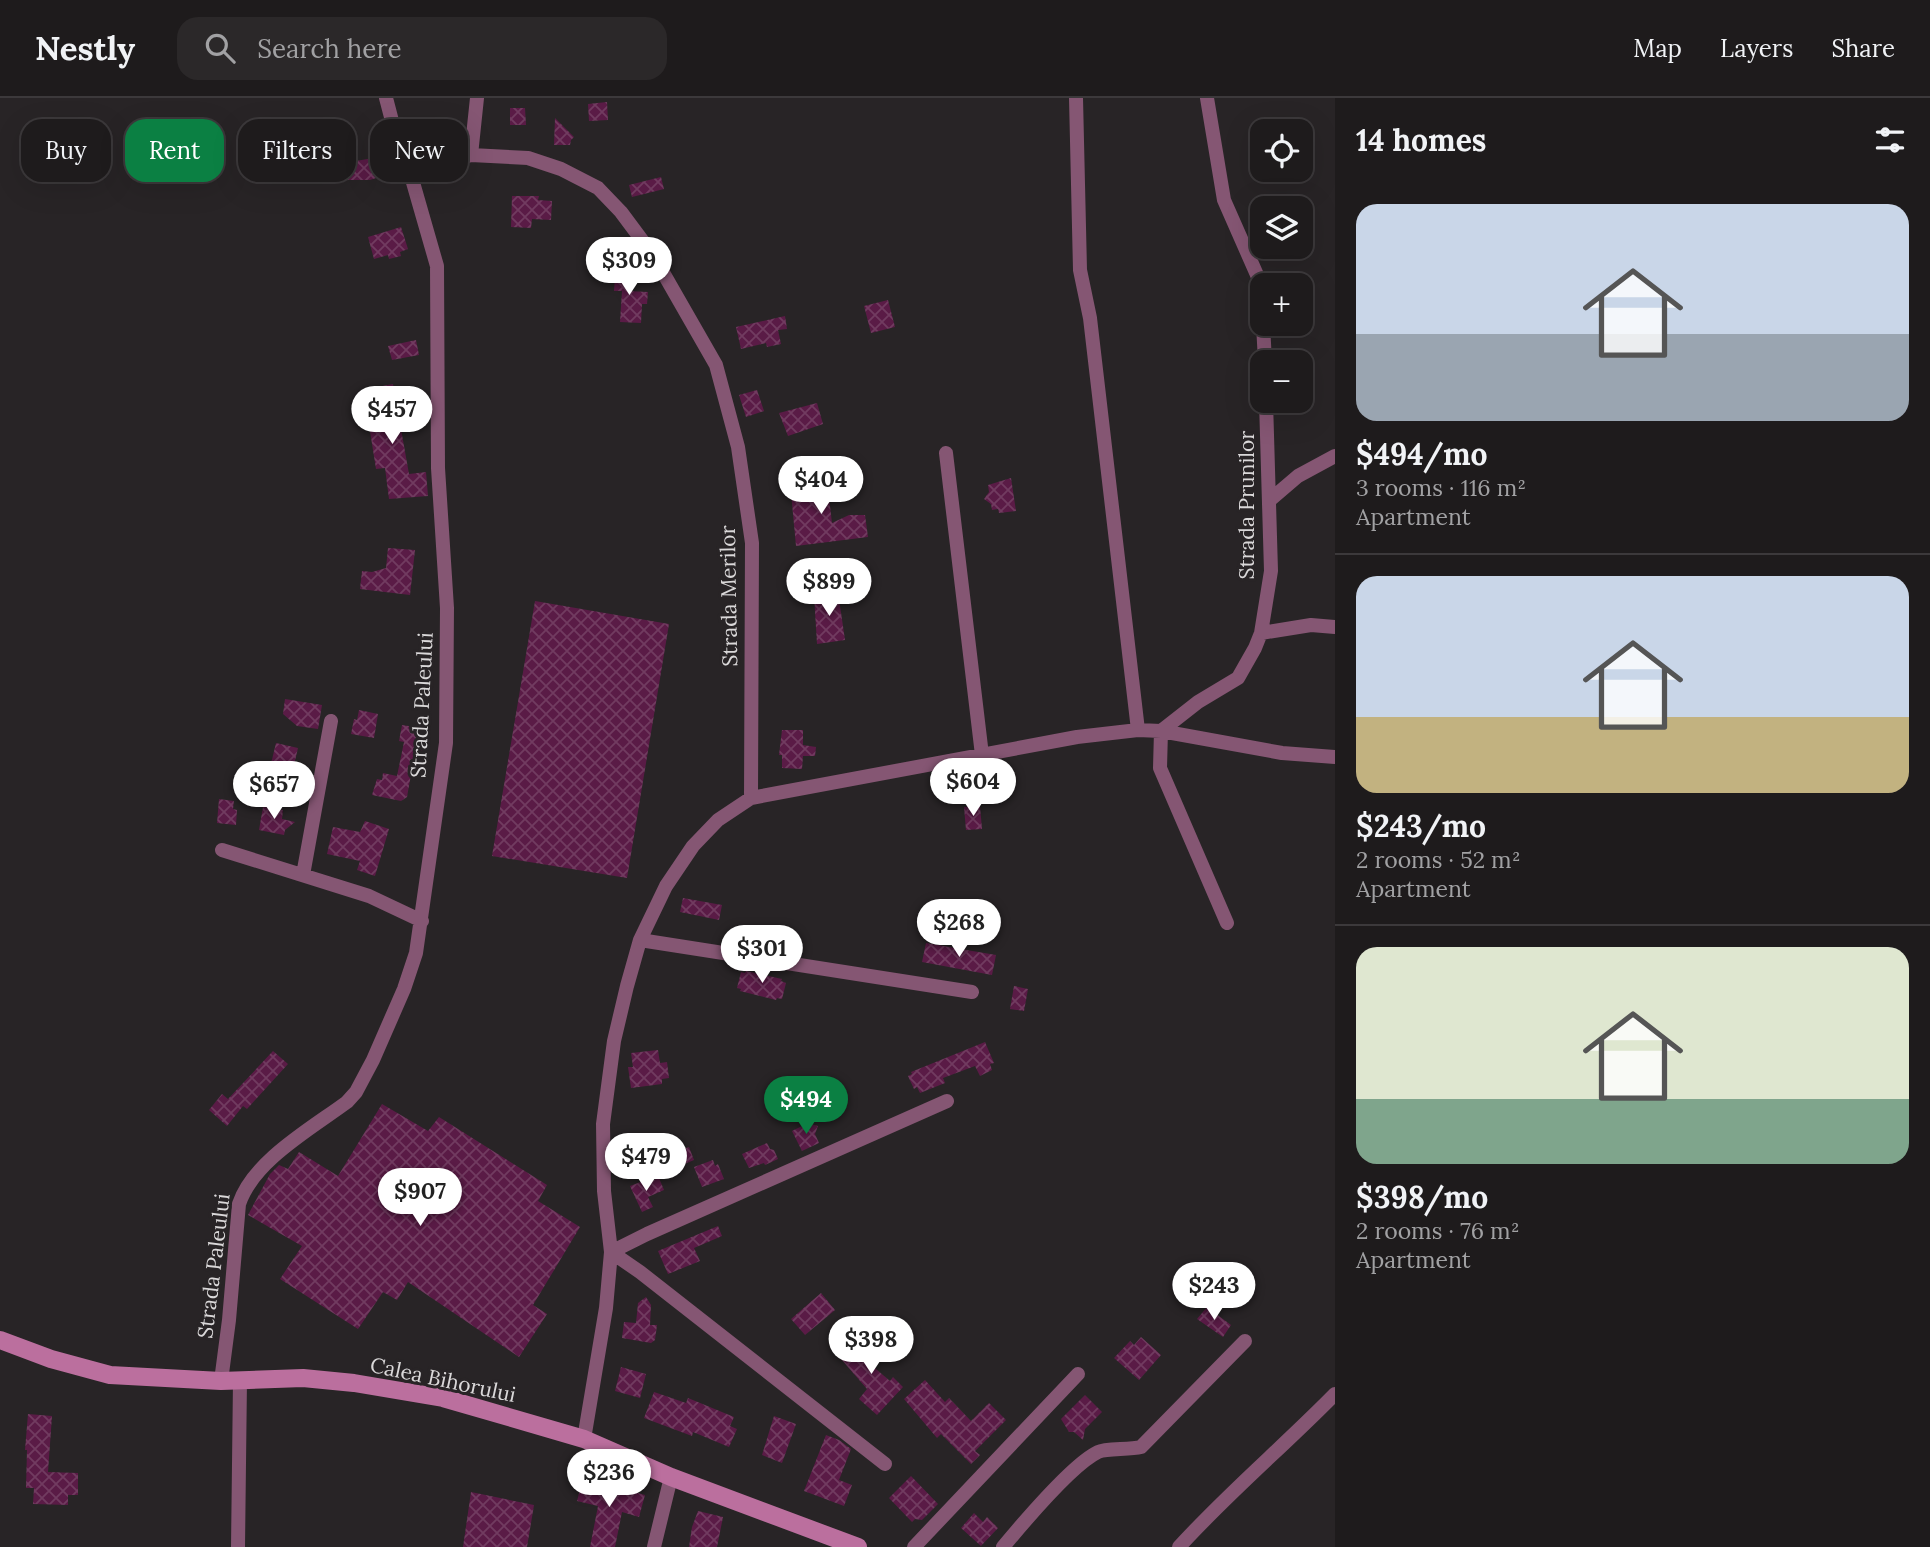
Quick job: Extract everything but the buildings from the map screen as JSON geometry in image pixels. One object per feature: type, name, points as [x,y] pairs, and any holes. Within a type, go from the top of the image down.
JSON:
[{"type":"main road","name":"Calea Bihorului","points":[[0,1340],[51,1359],[110,1375],[220,1381],[303,1378],[354,1383],[443,1398],[584,1439],[671,1477],[858,1547]]},
{"type":"street","name":"Strada Paleului","points":[[386,98],[392,119]]},
{"type":"street","points":[[468,156],[471,155],[477,98]]},
{"type":"street","points":[[1076,98],[1080,270],[1090,318],[1139,730]]},
{"type":"street","points":[[1207,98],[1224,200],[1256,273]]},
{"type":"street","name":"Strada Merilor","points":[[471,155],[528,158],[561,169],[598,188],[621,212],[653,255],[716,365],[738,447],[752,543],[751,798]]},
{"type":"street","name":"Strada Paleului","points":[[220,1381],[229,1320],[239,1204],[244,1189],[256,1172],[347,1102],[356,1092],[404,989],[416,953],[422,921],[446,743],[447,608],[438,468],[437,266],[413,182]]},
{"type":"street","name":"Strada Prunilor","points":[[1161,731],[1198,702],[1238,678],[1261,633],[1271,571],[1266,413]]},
{"type":"street","points":[[946,453],[982,755]]},
{"type":"street","points":[[1270,500],[1298,476],[1335,456]]},
{"type":"street","points":[[1261,633],[1311,625],[1335,627]]},
{"type":"street","points":[[303,876],[331,721]]},
{"type":"street","points":[[584,1439],[606,1308],[611,1252],[604,1191],[603,1124],[614,1041],[640,940],[666,886],[693,846],[718,820],[751,798],[1077,737],[1139,730],[1161,731],[1282,753],[1335,757]]},
{"type":"street","points":[[1161,731],[1160,768],[1227,923]]},
{"type":"street","points":[[222,850],[369,896],[422,921]]},
{"type":"street","points":[[640,940],[972,992]]},
{"type":"street","points":[[611,1252],[947,1101]]},
{"type":"street","points":[[611,1252],[885,1464]]},
{"type":"street","points":[[1003,1547],[1082,1462],[1101,1450],[1126,1451],[1141,1447],[1245,1341]]},
{"type":"street","points":[[914,1547],[1078,1374]]},
{"type":"street","points":[[238,1547],[240,1380]]},
{"type":"street","points":[[1179,1547],[1209,1514],[1335,1394]]},
{"type":"street","points":[[654,1547],[671,1477]]}]
